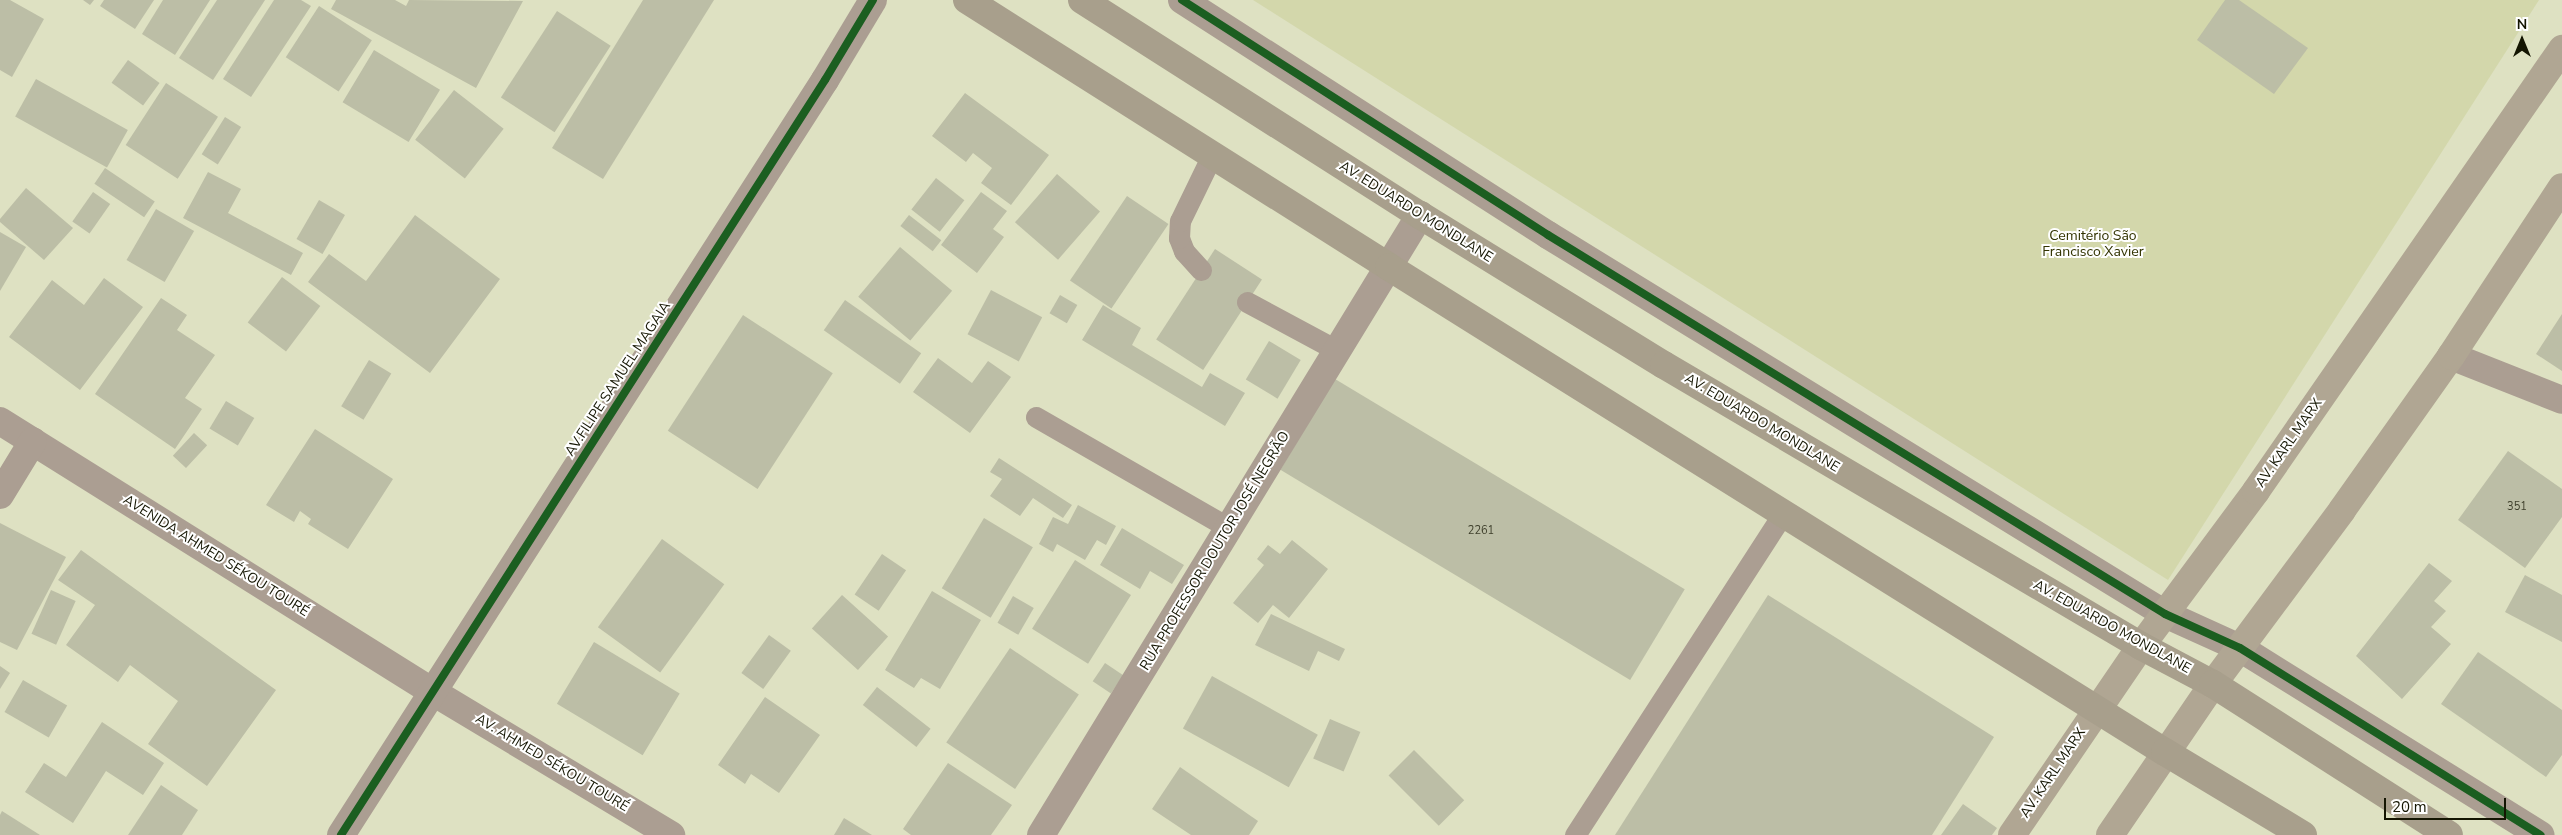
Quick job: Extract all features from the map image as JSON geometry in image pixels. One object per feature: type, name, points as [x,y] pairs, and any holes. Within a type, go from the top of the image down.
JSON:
[{"type":"main road","points":[[967,0],[2165,752],[2303,835]]},
{"type":"main road","name":"AV. EDUARDO MONDLANE","points":[[1082,0],[1420,215],[1664,365],[2141,646],[2213,684],[2441,830]]},
{"type":"street","name":"AV.FILIPE SAMUEL MAGAIA","points":[[341,835],[825,80],[873,0]]},
{"type":"street","points":[[1182,0],[1548,235],[2165,614],[2240,648],[2541,835]]},
{"type":"street","name":"AV. KARL MARX","points":[[2012,835],[2097,708],[2256,491],[2562,49]]},
{"type":"street","points":[[2110,835],[2213,684],[2342,510],[2451,356],[2562,187]]},
{"type":"street","name":"RUA PROFESSOR DOUTOR JOSÉ NEGRÃO","points":[[1041,835],[1390,267],[1420,215]]},
{"type":"street","points":[[2451,356],[2562,400]]},
{"type":"street","name":"AVENIDA AHMED SÉKOU TOURÉ","points":[[0,420],[433,692]]},
{"type":"street","points":[[0,495],[33,441]]},
{"type":"street","name":"AV. AHMED SÉKOU TOURÉ","points":[[433,692],[671,835]]},
{"type":"lane","points":[[1201,270],[1184,251],[1179,238],[1180,222],[1212,155]]},
{"type":"lane","points":[[1247,302],[1338,351]]},
{"type":"lane","points":[[1036,417],[1230,528]]},
{"type":"lane","points":[[1575,835],[1783,513]]},
{"type":"green space","name":"Cemitério São Francisco Xavier","points":[[1253,0],[2539,0],[2168,580]]},
{"type":"building","points":[[0,0],[10,0],[44,19],[12,77],[0,70]]},
{"type":"building","points":[[83,0],[94,0],[90,5]]},
{"type":"building","points":[[104,0],[154,0],[135,29],[100,6]]},
{"type":"building","points":[[163,0],[210,0],[175,55],[142,34]]},
{"type":"building","points":[[217,0],[265,0],[213,80],[179,58]]},
{"type":"building","points":[[274,0],[301,0],[311,6],[251,97],[223,79]]},
{"type":"building","points":[[336,0],[395,0],[406,6],[409,0],[523,1],[476,88],[331,9]]},
{"type":"building","points":[[643,0],[714,0],[603,179],[552,148]]},
{"type":"building","points":[[2225,0],[2239,0],[2308,48],[2274,94],[2197,40]]},
{"type":"building","points":[[319,6],[372,40],[339,91],[286,57]]},
{"type":"building","points":[[557,11],[611,46],[555,132],[501,97]]},
{"type":"building","points":[[374,50],[440,90],[409,142],[343,102]]},
{"type":"building","points":[[128,60],[160,83],[143,106],[112,83]]},
{"type":"building","points":[[36,79],[128,130],[107,168],[15,117]]},
{"type":"building","points":[[166,83],[218,117],[178,179],[126,145]]},
{"type":"building","points":[[454,90],[504,129],[465,178],[415,140]]},
{"type":"building","points":[[965,93],[1049,155],[1011,205],[981,183],[992,168],[973,153],[966,162],[932,136]]},
{"type":"building","points":[[225,117],[241,127],[218,164],[202,154]]},
{"type":"building","points":[[105,168],[155,202],[144,217],[94,184]]},
{"type":"building","points":[[208,172],[241,189],[228,213],[303,253],[291,275],[183,218]]},
{"type":"building","points":[[1057,174],[1100,211],[1058,260],[1015,222]]},
{"type":"building","points":[[936,178],[964,200],[940,232],[911,210]]},
{"type":"building","points":[[26,188],[73,228],[44,260],[0,222],[0,219]]},
{"type":"building","points":[[93,192],[110,204],[90,234],[72,221]]},
{"type":"building","points":[[981,192],[1007,211],[993,229],[1004,237],[977,273],[941,245]]},
{"type":"building","points":[[1127,196],[1168,224],[1111,309],[1070,281]]},
{"type":"building","points":[[319,200],[345,215],[322,254],[296,239]]},
{"type":"building","points":[[156,209],[194,231],[165,282],[127,260]]},
{"type":"building","points":[[415,215],[500,279],[430,373],[308,282],[329,254],[366,281]]},
{"type":"building","points":[[909,215],[941,240],[933,251],[900,226]]},
{"type":"building","points":[[0,232],[26,247],[0,291]]},
{"type":"building","points":[[900,247],[952,291],[910,341],[858,297]]},
{"type":"building","points":[[1215,249],[1262,279],[1203,370],[1156,340]]},
{"type":"building","points":[[282,277],[320,306],[286,351],[248,323]]},
{"type":"building","points":[[104,278],[143,307],[80,390],[9,337],[52,280],[84,305]]},
{"type":"building","points":[[991,290],[1042,317],[1019,361],[968,334]]},
{"type":"building","points":[[1060,295],[1077,305],[1067,323],[1050,313]]},
{"type":"building","points":[[161,298],[187,315],[177,330],[215,355],[185,398],[202,409],[175,449],[95,394]]},
{"type":"building","points":[[845,300],[921,353],[900,384],[824,330]]},
{"type":"building","points":[[1103,305],[1141,328],[1132,345],[1202,387],[1210,373],[1245,393],[1225,426],[1082,340]]},
{"type":"building","points":[[2562,314],[2562,371],[2536,354]]},
{"type":"building","points":[[743,315],[833,373],[758,489],[668,431]]},
{"type":"building","points":[[1269,341],[1301,360],[1278,399],[1246,380]]},
{"type":"building","points":[[938,358],[972,383],[988,361],[1011,377],[970,433],[913,392]]},
{"type":"building","points":[[369,360],[391,373],[363,420],[341,406]]},
{"type":"building","points":[[1335,379],[1685,589],[1630,680],[1280,470]]},
{"type":"building","points":[[226,401],[254,418],[238,445],[210,428]]},
{"type":"building","points":[[315,429],[393,479],[348,549],[308,524],[311,519],[300,511],[294,522],[266,505]]},
{"type":"building","points":[[194,433],[207,445],[186,468],[173,456]]},
{"type":"building","points":[[2508,451],[2562,489],[2562,517],[2525,568],[2458,520]]},
{"type":"building","points":[[999,458],[1072,505],[1063,518],[1033,498],[1020,516],[990,496],[1002,479],[990,472]]},
{"type":"building","points":[[1078,505],[1116,526],[1106,545],[1097,540],[1085,560],[1057,544],[1053,552],[1039,544],[1053,517],[1068,524]]},
{"type":"building","points":[[984,518],[1033,547],[991,618],[942,588]]},
{"type":"building","points":[[0,523],[66,557],[17,650],[0,642]]},
{"type":"building","points":[[1122,528],[1184,565],[1172,584],[1150,571],[1140,589],[1100,565]]},
{"type":"building","points":[[662,539],[724,584],[660,672],[598,627]]},
{"type":"building","points":[[1292,540],[1328,569],[1289,618],[1273,605],[1258,623],[1233,603],[1264,565],[1257,559],[1268,545],[1280,554]]},
{"type":"building","points":[[81,550],[276,690],[207,786],[148,744],[178,701],[130,665],[118,682],[66,645],[95,605],[58,580]]},
{"type":"building","points":[[882,554],[906,570],[879,611],[855,595]]},
{"type":"building","points":[[1075,560],[1131,595],[1088,664],[1032,629]]},
{"type":"building","points":[[2429,563],[2452,581],[2434,601],[2446,611],[2431,627],[2451,644],[2402,699],[2356,656]]},
{"type":"building","points":[[2525,575],[2562,595],[2562,642],[2505,612]]},
{"type":"building","points":[[51,590],[76,601],[56,645],[31,634]]},
{"type":"building","points":[[932,591],[981,620],[940,689],[921,678],[914,688],[885,670]]},
{"type":"building","points":[[842,595],[888,636],[858,670],[812,628]]},
{"type":"building","points":[[1768,595],[1994,737],[1932,835],[1615,835]]},
{"type":"building","points":[[1013,596],[1034,608],[1018,635],[998,623]]},
{"type":"building","points":[[1271,614],[1345,649],[1339,661],[1318,651],[1309,671],[1255,645]]},
{"type":"building","points":[[769,635],[791,651],[763,689],[741,673]]},
{"type":"building","points":[[594,642],[680,694],[643,755],[557,704]]},
{"type":"building","points":[[1010,648],[1079,694],[1015,789],[946,743]]},
{"type":"building","points":[[2478,652],[2562,710],[2562,755],[2546,777],[2441,704]]},
{"type":"building","points":[[1105,663],[1123,675],[1111,694],[1093,681]]},
{"type":"building","points":[[0,666],[10,673],[0,689]]},
{"type":"building","points":[[1212,676],[1318,735],[1289,787],[1183,728]]},
{"type":"building","points":[[23,680],[67,706],[49,738],[4,712]]},
{"type":"building","points":[[877,687],[931,729],[916,747],[863,705]]},
{"type":"building","points":[[765,697],[820,735],[779,793],[751,774],[745,784],[718,765]]},
{"type":"building","points":[[1330,719],[1360,732],[1344,771],[1313,759]]},
{"type":"building","points":[[102,722],[164,763],[143,795],[106,771],[73,823],[25,792],[44,763],[66,777]]},
{"type":"building","points":[[1414,750],[1464,800],[1439,826],[1389,775]]},
{"type":"building","points":[[948,763],[1012,805],[991,835],[911,835],[903,829]]},
{"type":"building","points":[[1180,767],[1258,821],[1249,835],[1191,835],[1152,809]]},
{"type":"building","points":[[161,785],[198,810],[182,835],[128,835]]},
{"type":"building","points":[[1963,804],[1997,828],[1992,835],[1941,835]]},
{"type":"building","points":[[2,811],[40,835],[0,835],[0,815]]},
{"type":"building","points":[[844,818],[872,835],[834,835]]},
{"type":"cycle path","points":[[341,835],[825,80],[873,0]]},
{"type":"cycle path","points":[[1182,0],[1548,235],[2165,614],[2240,648],[2541,835]]}]
